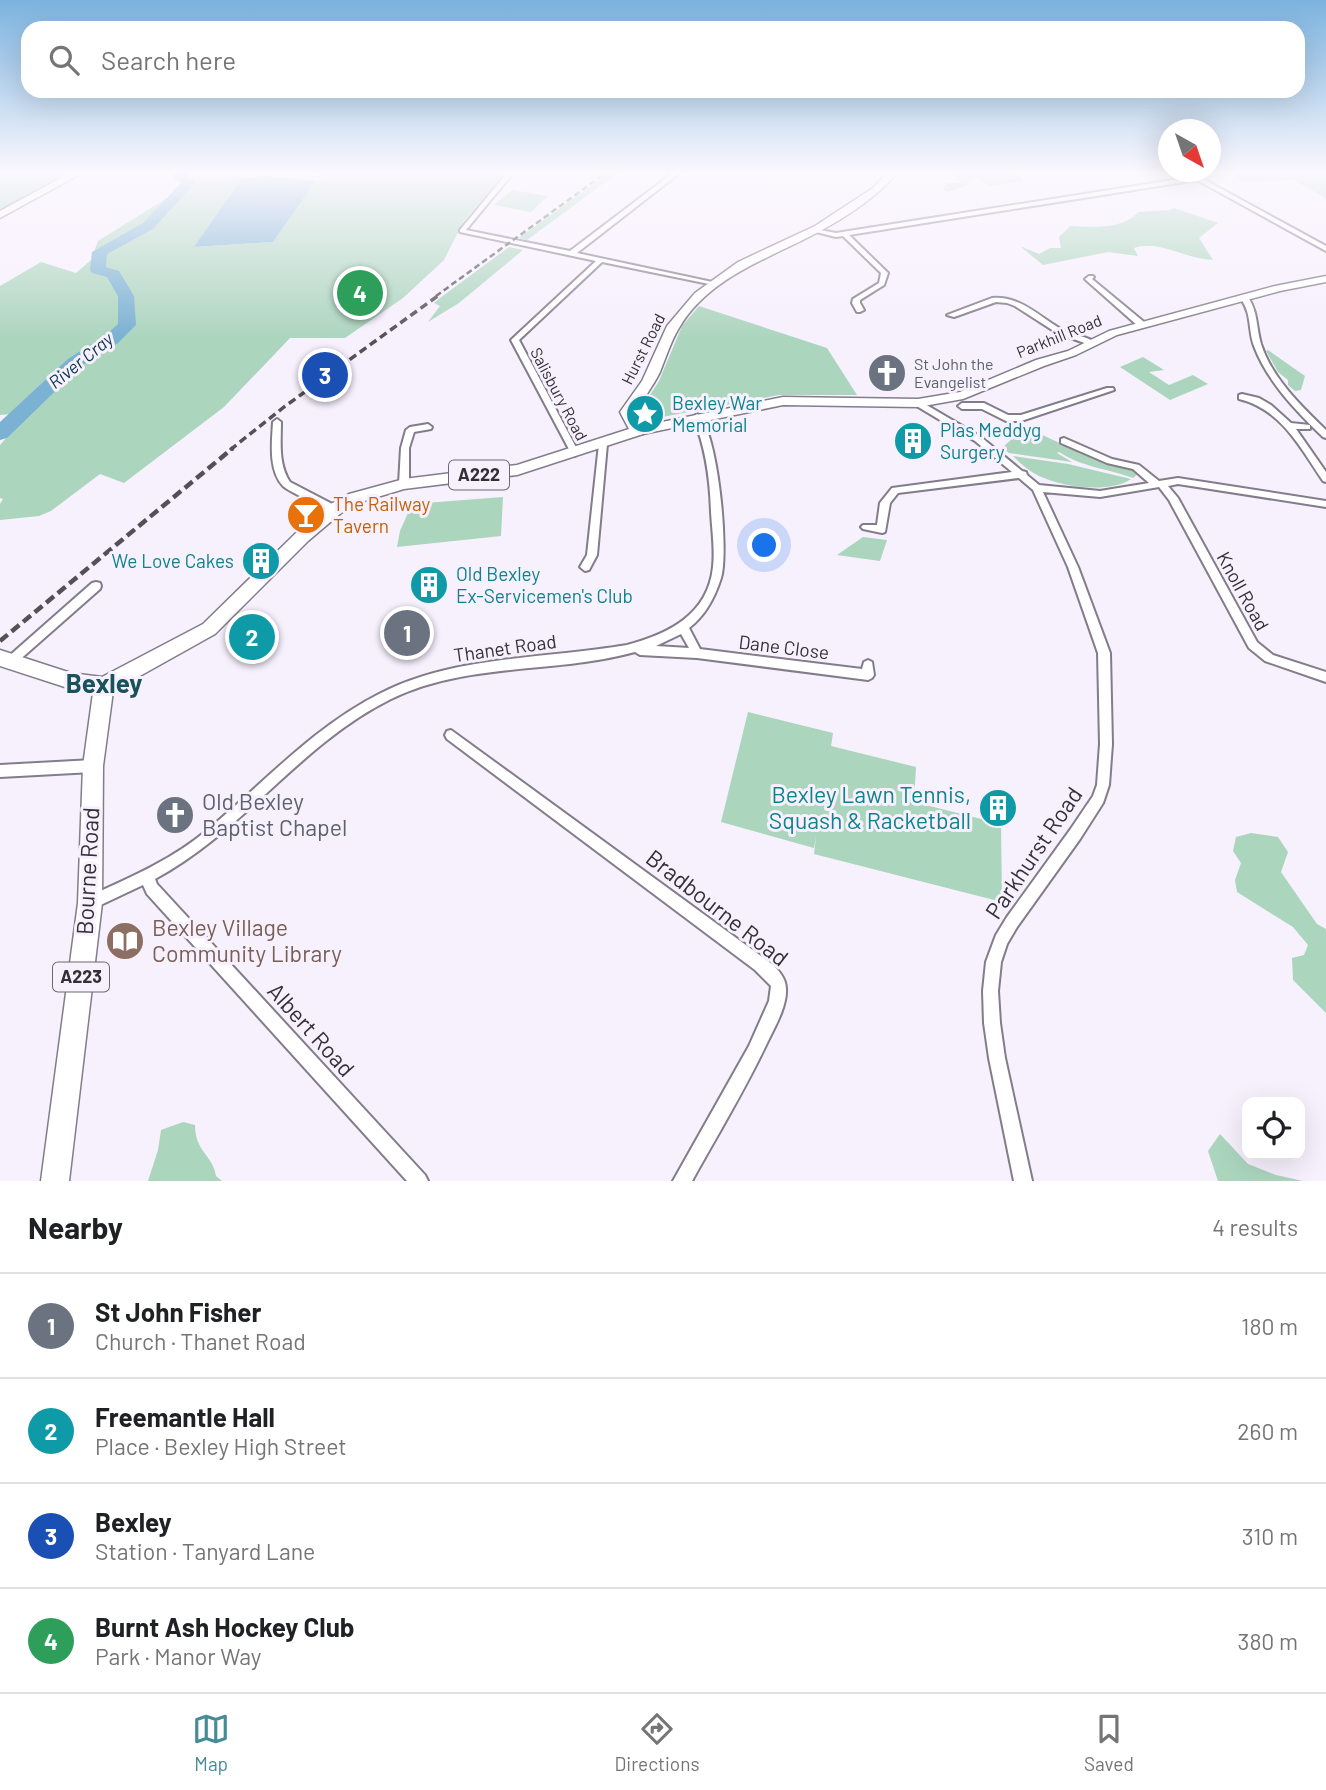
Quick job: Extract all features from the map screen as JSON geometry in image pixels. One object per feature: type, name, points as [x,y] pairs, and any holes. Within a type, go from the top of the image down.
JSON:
[{"type":"main road","name":"Hurst Road","points":[[631,434],[618,429],[621,420],[652,374],[677,320],[714,283],[749,261],[821,227]]},
{"type":"main road","name":"Parkhill Road","points":[[631,434],[697,417],[783,401],[963,401],[1113,333],[1279,288],[1326,279]]},
{"type":"main road","name":"A222","points":[[104,686],[209,629],[302,537],[335,509],[373,491],[404,484],[499,473],[575,453],[631,434]]},
{"type":"main road","points":[[6,659],[71,681],[104,686]]},
{"type":"main road","name":"Bourne Road","points":[[55,1181],[90,904],[93,766],[104,686]]},
{"type":"street","points":[[465,227],[462,231],[714,283]]},
{"type":"street","points":[[571,254],[606,227]]},
{"type":"street","points":[[815,231],[827,235],[888,227]]},
{"type":"street","points":[[1287,227],[1326,249]]},
{"type":"street","points":[[844,301],[858,306],[862,294],[882,284],[885,273],[845,234]]},
{"type":"street","name":"Salisbury Road","points":[[575,453],[515,340],[600,260]]},
{"type":"street","points":[[1091,277],[1088,279],[1141,324]]},
{"type":"street","points":[[1245,299],[1252,309],[1254,333],[1259,349],[1295,403],[1326,435]]},
{"type":"street","points":[[951,314],[995,300],[1007,301],[1018,304],[1060,331],[1093,343]]},
{"type":"street","points":[[960,428],[963,401],[984,406],[1006,418],[1021,418],[1110,390]]},
{"type":"street","points":[[1242,397],[1264,404],[1279,415],[1326,479]]},
{"type":"street","name":"Parkhurst Road","points":[[918,403],[960,428],[1023,474],[1037,488],[1073,567],[1104,653],[1107,709],[1102,785],[1098,801],[999,942],[991,970],[989,1001],[1023,1181]]},
{"type":"street","name":"Thanet Road","points":[[90,904],[174,862],[208,838],[330,731],[387,695],[431,679],[469,671],[635,650],[663,640],[683,627],[710,594],[719,562],[713,459],[697,417]]},
{"type":"street","points":[[277,422],[277,466],[282,477],[287,484],[335,509]]},
{"type":"street","points":[[1287,426],[1307,427]]},
{"type":"street","points":[[404,484],[405,448],[410,430],[428,428]]},
{"type":"street","points":[[1064,441],[1085,446],[1110,461],[1136,467],[1159,484]]},
{"type":"street","points":[[585,567],[592,555],[603,444]]},
{"type":"street","points":[[866,527],[882,529],[883,505],[886,497],[895,490],[1023,474]]},
{"type":"street","points":[[1037,488],[1100,495],[1159,484],[1194,482],[1326,504]]},
{"type":"street","name":"Knoll Road","points":[[1159,484],[1173,498],[1253,645],[1269,658],[1326,677]]},
{"type":"street","points":[[6,659],[96,586]]},
{"type":"street","points":[[683,627],[696,653]]},
{"type":"street","name":"Dane Close","points":[[635,650],[696,653],[868,675]]},
{"type":"street","name":"Bradbourne Road","points":[[451,735],[764,968],[773,975],[780,988],[776,1006],[755,1050],[682,1181]]},
{"type":"street","points":[[0,771],[93,766]]},
{"type":"street","name":"Albert Road","points":[[146,876],[152,889],[419,1181]]},
{"type":"green space","points":[[120,227],[209,227],[195,247],[273,242],[283,227],[460,227],[444,260],[403,298],[345,338],[290,338],[224,407],[124,483],[100,474],[51,511],[39,516],[0,520],[0,504],[3,499],[0,498],[0,445],[30,412],[0,415],[0,286],[41,262],[76,273],[91,260],[98,241]]},
{"type":"green space","points":[[534,227],[544,227],[527,240],[519,238]]},
{"type":"green space","points":[[1069,227],[1213,227],[1199,238],[1213,260],[1143,246],[1134,248],[1138,256],[1108,252],[1043,265],[1020,246],[1039,254],[1050,248],[1061,248],[1059,237]]},
{"type":"green space","points":[[509,247],[523,250],[459,303],[428,322],[440,306],[434,303]]},
{"type":"green space","points":[[699,306],[827,348],[857,395],[779,395],[657,418],[654,411],[641,409],[659,381],[682,326]]},
{"type":"green space","points":[[1266,351],[1305,376],[1301,390],[1295,391],[1288,385],[1288,380],[1278,372]]},
{"type":"green space","points":[[1143,357],[1164,370],[1149,372],[1169,385],[1193,375],[1208,384],[1170,400],[1120,367]]},
{"type":"green space","points":[[1025,427],[1103,463],[1140,472],[1133,478],[1086,465],[1059,452],[1057,453],[1072,462],[1009,453],[1002,448]]},
{"type":"green space","points":[[1013,456],[1068,464],[1131,479],[1122,484],[1098,488],[1072,486],[1039,476]]},
{"type":"green space","points":[[503,497],[501,536],[397,547],[400,531],[412,504]]},
{"type":"green space","points":[[863,537],[887,540],[880,561],[837,555]]},
{"type":"green space","points":[[748,712],[833,733],[831,746],[916,767],[914,802],[1001,824],[1002,902],[814,854],[816,836],[814,848],[721,822]]},
{"type":"green space","points":[[1251,833],[1278,837],[1288,852],[1281,872],[1317,924],[1326,929],[1326,1013],[1293,980],[1292,958],[1304,955],[1308,945],[1293,927],[1237,892],[1235,880],[1241,863],[1233,851],[1236,837]]},
{"type":"green space","points":[[183,1122],[195,1125],[198,1141],[216,1176],[222,1181],[148,1181],[161,1130]]},
{"type":"green space","points":[[1220,1134],[1248,1164],[1276,1175],[1303,1181],[1218,1181],[1208,1151]]},
{"type":"water","points":[[208,227],[283,227],[273,242],[194,247]]},
{"type":"waterway","name":"River Cray","points":[[0,433],[74,363],[112,339],[127,325],[126,296],[113,274],[98,270],[100,252],[146,227]]},
{"type":"railway","points":[[436,296],[531,227]]},
{"type":"railway","points":[[230,450],[284,407],[439,295]]},
{"type":"railway","points":[[0,641],[233,448]]},
{"type":"place","name":"Burnt Ash Hockey Club","points":[[360,293]]},
{"type":"place","name":"St John the Evangelist","points":[[887,373]]},
{"type":"place","name":"Bexley","points":[[325,375]]},
{"type":"place","name":"Bexley War Memorial","points":[[645,414]]},
{"type":"place","name":"Plas Meddyg Surgery","points":[[913,441]]},
{"type":"place","name":"The Railway Tavern","points":[[306,515]]},
{"type":"place","name":"We Love Cakes","points":[[261,561]]},
{"type":"place","name":"Old Bexley Ex-Servicemen's Club","points":[[429,585]]},
{"type":"place","name":"St John Fisher","points":[[407,633]]},
{"type":"place","name":"Freemantle Hall","points":[[252,637]]},
{"type":"place","name":"Bexley Lawn Tennis, Squash & Racketball","points":[[998,808]]},
{"type":"place","name":"Old Bexley Baptist Chapel","points":[[175,815]]},
{"type":"place","name":"Bexley Village Community Library","points":[[125,941]]},
{"type":"district","name":"Bexley","points":[[104,684]]}]
